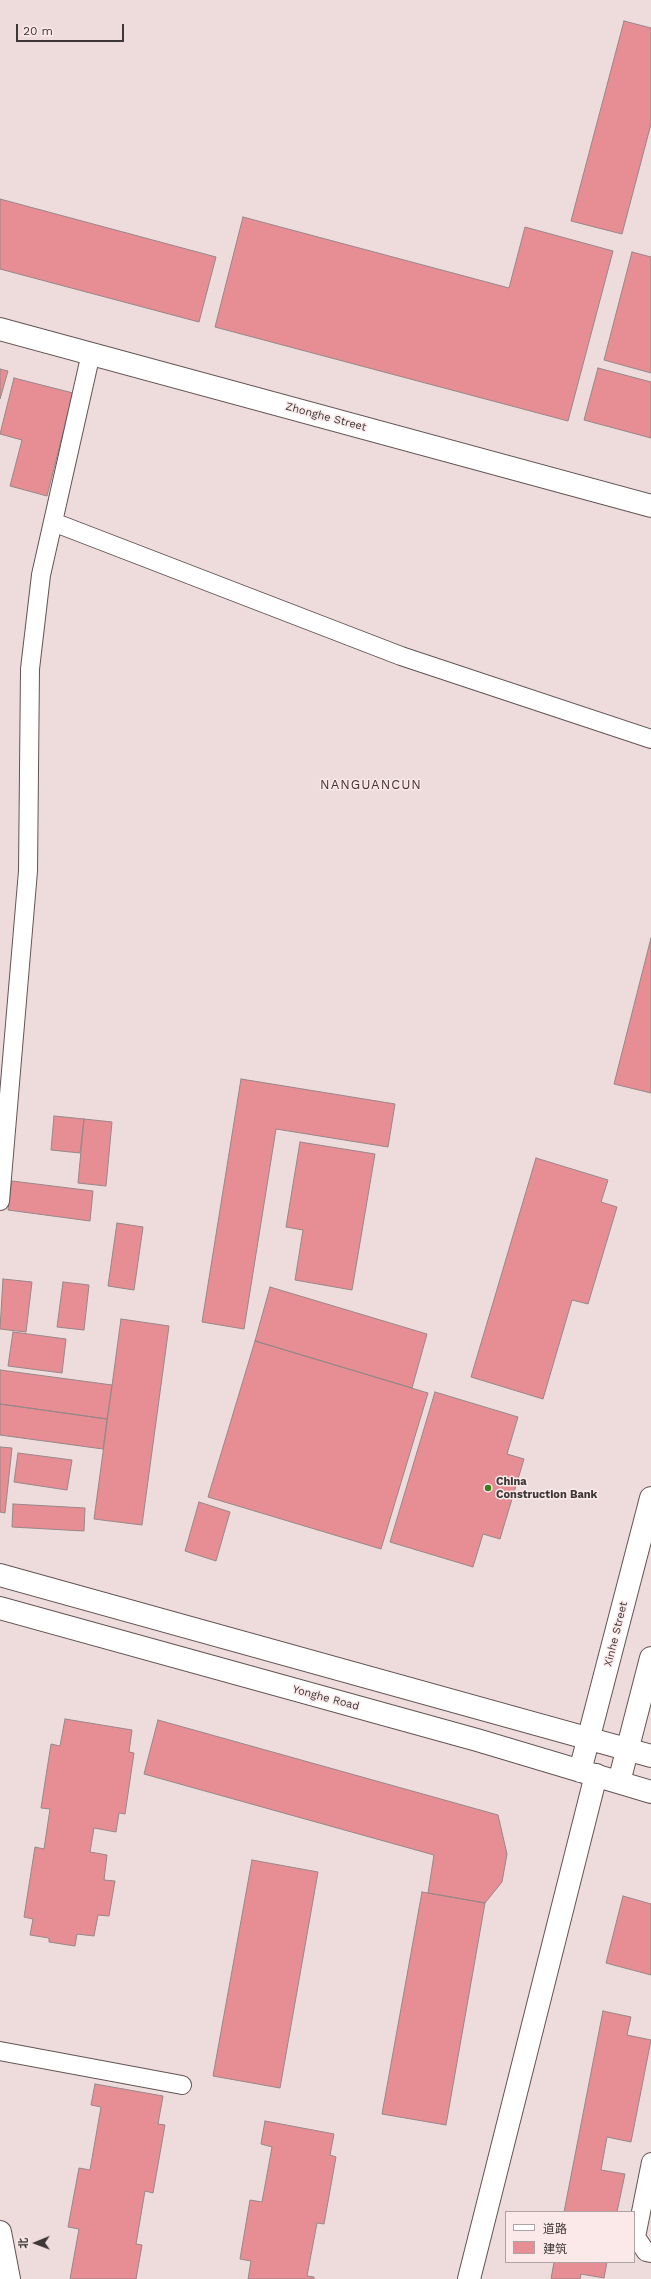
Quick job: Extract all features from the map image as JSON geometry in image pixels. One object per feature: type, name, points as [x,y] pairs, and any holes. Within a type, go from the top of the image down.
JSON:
[{"type":"main road","name":"Zhonghe Street","points":[[0,329],[651,506]]},
{"type":"main road","name":"Xinhe Street","points":[[469,2279],[588,1773],[589,1738],[651,1498]]},
{"type":"main road","points":[[0,1575],[651,1756]]},
{"type":"main road","name":"Yonghe Road","points":[[0,1608],[469,1738],[651,1792]]},
{"type":"main road","points":[[619,1782],[651,1658]]},
{"type":"main road","points":[[0,2232],[9,2279]]},
{"type":"lane","points":[[0,1202],[28,871],[30,669],[41,575],[91,353]]},
{"type":"lane","points":[[53,522],[401,656],[651,739]]},
{"type":"lane","points":[[0,2051],[182,2085]]},
{"type":"lane","points":[[651,2162],[636,2237],[646,2252],[651,2253]]},
{"type":"building","points":[[624,21],[651,28],[651,124],[622,234],[571,221]]},
{"type":"building","points":[[0,199],[216,257],[199,322],[0,269]]},
{"type":"building","points":[[243,217],[509,288],[525,227],[613,251],[568,421],[215,327]]},
{"type":"building","points":[[632,252],[651,257],[651,373],[604,360]]},
{"type":"building","points":[[598,368],[651,382],[651,438],[584,420]]},
{"type":"building","points":[[0,369],[8,371],[0,399]]},
{"type":"building","points":[[14,378],[73,393],[47,496],[10,486],[22,440],[0,434]]},
{"type":"building","points":[[651,938],[651,1093],[614,1084]]},
{"type":"building","points":[[241,1079],[395,1104],[388,1147],[276,1129],[244,1329],[202,1322]]},
{"type":"building","points":[[54,1116],[84,1119],[80,1153],[51,1150]]},
{"type":"building","points":[[84,1119],[112,1122],[106,1186],[78,1183]]},
{"type":"building","points":[[300,1142],[375,1154],[352,1290],[295,1280],[303,1230],[286,1227]]},
{"type":"building","points":[[536,1158],[608,1180],[601,1202],[617,1207],[588,1304],[572,1300],[543,1399],[471,1377]]},
{"type":"building","points":[[12,1181],[93,1191],[90,1221],[8,1210]]},
{"type":"building","points":[[117,1223],[143,1227],[134,1290],[108,1286]]},
{"type":"building","points":[[3,1279],[32,1282],[26,1332],[0,1329]]},
{"type":"building","points":[[63,1282],[89,1285],[84,1330],[57,1327]]},
{"type":"building","points":[[270,1287],[427,1334],[412,1388],[255,1341]]},
{"type":"building","points":[[121,1319],[169,1326],[142,1525],[94,1519]]},
{"type":"building","points":[[13,1332],[66,1339],[62,1373],[8,1366]]},
{"type":"building","points":[[255,1341],[428,1393],[381,1549],[208,1497]]},
{"type":"building","points":[[0,1370],[112,1385],[107,1419],[0,1404]]},
{"type":"building","points":[[435,1392],[518,1417],[507,1454],[524,1459],[500,1539],[483,1534],[473,1567],[390,1542]]},
{"type":"building","points":[[0,1404],[107,1419],[103,1449],[0,1435]]},
{"type":"building","points":[[0,1447],[12,1448],[5,1513],[0,1512]]},
{"type":"building","points":[[18,1453],[72,1460],[67,1490],[14,1482]]},
{"type":"building","points":[[199,1502],[230,1512],[216,1561],[185,1551]]},
{"type":"building","points":[[13,1504],[85,1508],[84,1531],[12,1527]]},
{"type":"building","points":[[65,1719],[132,1730],[129,1752],[134,1753],[125,1814],[119,1813],[116,1832],[94,1828],[90,1852],[107,1855],[104,1880],[115,1881],[109,1916],[98,1915],[94,1936],[77,1934],[75,1946],[49,1942],[49,1938],[30,1935],[33,1919],[24,1917],[35,1847],[44,1849],[50,1809],[41,1808],[51,1744],[60,1746]]},
{"type":"building","points":[[158,1720],[498,1815],[507,1854],[502,1882],[485,1903],[428,1893],[434,1855],[144,1774]]},
{"type":"building","points":[[252,1860],[318,1872],[280,2088],[213,2076]]},
{"type":"building","points":[[422,1892],[485,1903],[446,2125],[382,2114]]},
{"type":"building","points":[[623,1896],[651,1904],[651,1975],[606,1963]]},
{"type":"building","points":[[603,2011],[631,2017],[627,2035],[651,2040],[631,2142],[607,2137],[601,2170],[625,2174],[617,2211],[564,2211]]},
{"type":"building","points":[[95,2084],[163,2096],[158,2124],[165,2125],[153,2193],[145,2191],[136,2244],[142,2245],[136,2279],[70,2279],[79,2229],[68,2227],[79,2168],[90,2170],[101,2107],[91,2105]]},
{"type":"building","points":[[265,2121],[334,2134],[330,2155],[336,2157],[324,2224],[317,2223],[307,2276],[314,2277],[314,2279],[248,2279],[251,2261],[240,2259],[250,2200],[262,2202],[272,2147],[261,2144]]},
{"type":"building","points":[[554,2263],[607,2263],[604,2278],[581,2274],[580,2279],[551,2279]]},
{"type":"place","name":"China Construction Bank","points":[[488,1488]]},
{"type":"district","name":"NANGUANCUN","points":[[371,785]]}]
